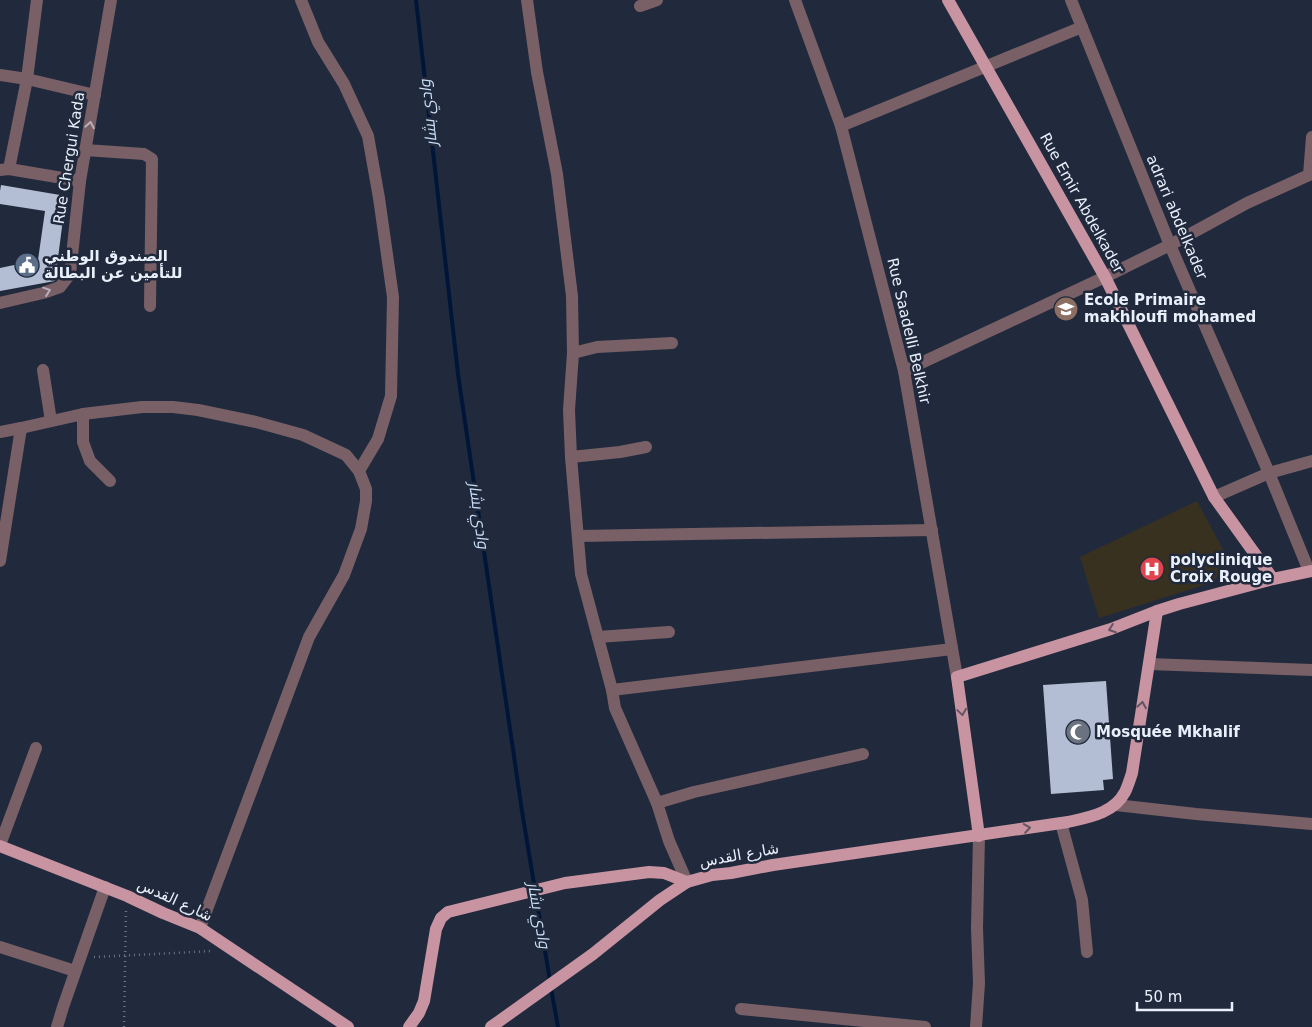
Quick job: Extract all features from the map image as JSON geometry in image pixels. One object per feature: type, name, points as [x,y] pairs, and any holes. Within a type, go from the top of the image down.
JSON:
[{"type":"main road","name":"Rue Emir Abdelkader","points":[[948,0],[1105,278],[1214,497],[1273,579]]},
{"type":"main road","points":[[979,836],[957,677],[1111,629],[1179,604],[1310,571]]},
{"type":"main road","points":[[1116,805],[1126,791],[1132,773],[1157,611]]},
{"type":"main road","name":"شارع القدس","points":[[491,1027],[593,954],[660,900],[687,882],[712,875],[731,874],[773,865],[1060,823],[1103,812],[1116,805]]},
{"type":"main road","name":"شارع القدس","points":[[0,846],[127,896],[200,928],[348,1027]]},
{"type":"main road","points":[[409,1027],[419,1013],[424,1001],[436,929],[441,918],[448,912],[565,883],[649,872],[664,873],[687,882]]},
{"type":"street","points":[[37,0],[27,79],[5,170],[80,181]]},
{"type":"street","name":"Rue Chergui Kada","points":[[0,303],[60,287],[70,274],[80,181],[111,0]]},
{"type":"street","points":[[301,0],[318,42],[344,84],[368,136],[393,297],[391,396],[378,439],[359,471]]},
{"type":"street","points":[[527,0],[537,72],[558,174],[572,296],[573,353],[569,410],[581,574],[612,690],[615,708],[657,803],[669,841],[687,882]]},
{"type":"street","points":[[640,6],[657,0]]},
{"type":"street","name":"Rue Saadelli Belkhir","points":[[795,0],[841,126],[904,371],[957,677]]},
{"type":"street","name":"adrari abdelkader","points":[[1071,0],[1170,245],[1310,571]]},
{"type":"street","points":[[841,126],[1082,27]]},
{"type":"street","points":[[0,75],[95,94]]},
{"type":"street","points":[[904,371],[1105,278],[1247,203],[1310,175],[1312,137]]},
{"type":"street","points":[[85,150],[144,154],[152,159],[150,306]]},
{"type":"street","points":[[573,353],[597,347],[672,343]]},
{"type":"street","points":[[43,370],[51,421]]},
{"type":"street","points":[[0,432],[83,414],[142,407],[173,407],[256,422],[303,435],[346,455],[359,471],[366,489],[361,529],[344,575],[309,637],[200,928]]},
{"type":"street","points":[[83,414],[83,442],[90,461],[110,481]]},
{"type":"street","points":[[0,561],[21,428]]},
{"type":"street","points":[[571,457],[620,452],[646,447]]},
{"type":"street","points":[[1214,497],[1269,472],[1312,461]]},
{"type":"street","points":[[578,536],[932,530]]},
{"type":"street","points":[[598,637],[669,632]]},
{"type":"street","points":[[612,690],[952,649]]},
{"type":"street","points":[[1149,664],[1312,670]]},
{"type":"street","points":[[0,846],[36,748]]},
{"type":"street","points":[[657,803],[694,792],[863,754]]},
{"type":"street","points":[[1116,805],[1312,824]]},
{"type":"street","points":[[1060,823],[1082,900],[1087,952]]},
{"type":"street","points":[[976,1027],[980,983],[977,928],[979,836]]},
{"type":"street","points":[[57,1027],[62,1007],[105,888]]},
{"type":"street","points":[[0,947],[76,971]]},
{"type":"street","points":[[742,1010],[925,1027]]},
{"type":"path","points":[[124,1027],[127,896]]},
{"type":"path","points":[[94,957],[221,951],[226,944]]},
{"type":"shaded area","name":"polyclinique Croix Rouge","points":[[1197,501],[1227,557],[1214,582],[1099,618],[1080,557]]},
{"type":"building","points":[[1,185],[66,196],[55,281],[0,291],[0,268],[38,260],[45,211],[0,204]]},
{"type":"building","name":"Mosquée Mkhalif","points":[[1106,681],[1113,779],[1103,780],[1104,790],[1051,794],[1043,685]]},
{"type":"waterway","name":"وادي بشار","points":[[416,0],[458,374],[522,811],[550,981]]},
{"type":"waterway","name":"وادي بشار","points":[[551,988],[558,1027]]},
{"type":"place","name":"الصندوق الوطني للتأمين عن البطالة","points":[[27,265]]},
{"type":"place","name":"Ecole Primaire makhloufi mohamed","points":[[1066,309]]},
{"type":"place","name":"polyclinique Croix Rouge","points":[[1152,569]]},
{"type":"place","name":"Mosquée Mkhalif","points":[[1078,732]]}]
